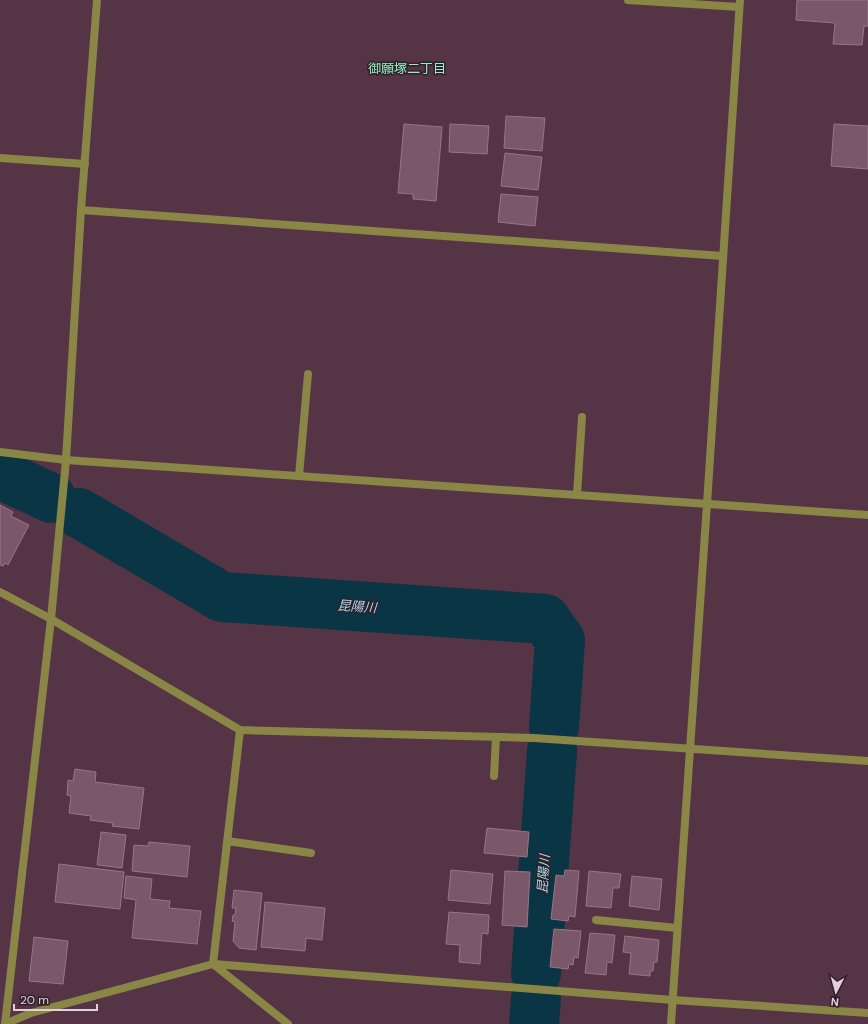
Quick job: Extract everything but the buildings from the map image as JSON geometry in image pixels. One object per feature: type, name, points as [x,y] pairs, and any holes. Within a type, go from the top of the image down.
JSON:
[{"type":"street","points":[[97,0],[81,210],[66,460],[51,619],[5,1024],[31,1013],[213,964],[673,1000],[868,1013]]},
{"type":"street","points":[[628,0],[739,4],[707,504],[671,1024]]},
{"type":"street","points":[[0,158],[85,164]]},
{"type":"street","points":[[81,210],[723,256]]},
{"type":"street","points":[[299,476],[308,374]]},
{"type":"street","points":[[577,495],[582,417]]},
{"type":"street","points":[[0,452],[66,460],[868,515]]},
{"type":"street","points":[[0,592],[51,619],[240,730],[534,738],[868,761]]},
{"type":"street","points":[[213,964],[240,730]]},
{"type":"street","points":[[494,776],[496,737]]},
{"type":"street","points":[[227,841],[312,853]]},
{"type":"street","points":[[596,920],[677,928]]},
{"type":"street","points":[[213,964],[288,1024]]},
{"type":"waterway","name":"昆陽川","points":[[0,474],[51,498]]},
{"type":"waterway","name":"昆陽川","points":[[79,513],[222,597],[545,619],[560,640],[554,727]]},
{"type":"waterway","name":"昆陽川","points":[[536,973],[552,751]]},
{"type":"waterway","name":"昆陽川","points":[[534,1024],[536,998]]},
{"type":"district","name":"御願塚二丁目","points":[[407,68]]}]
